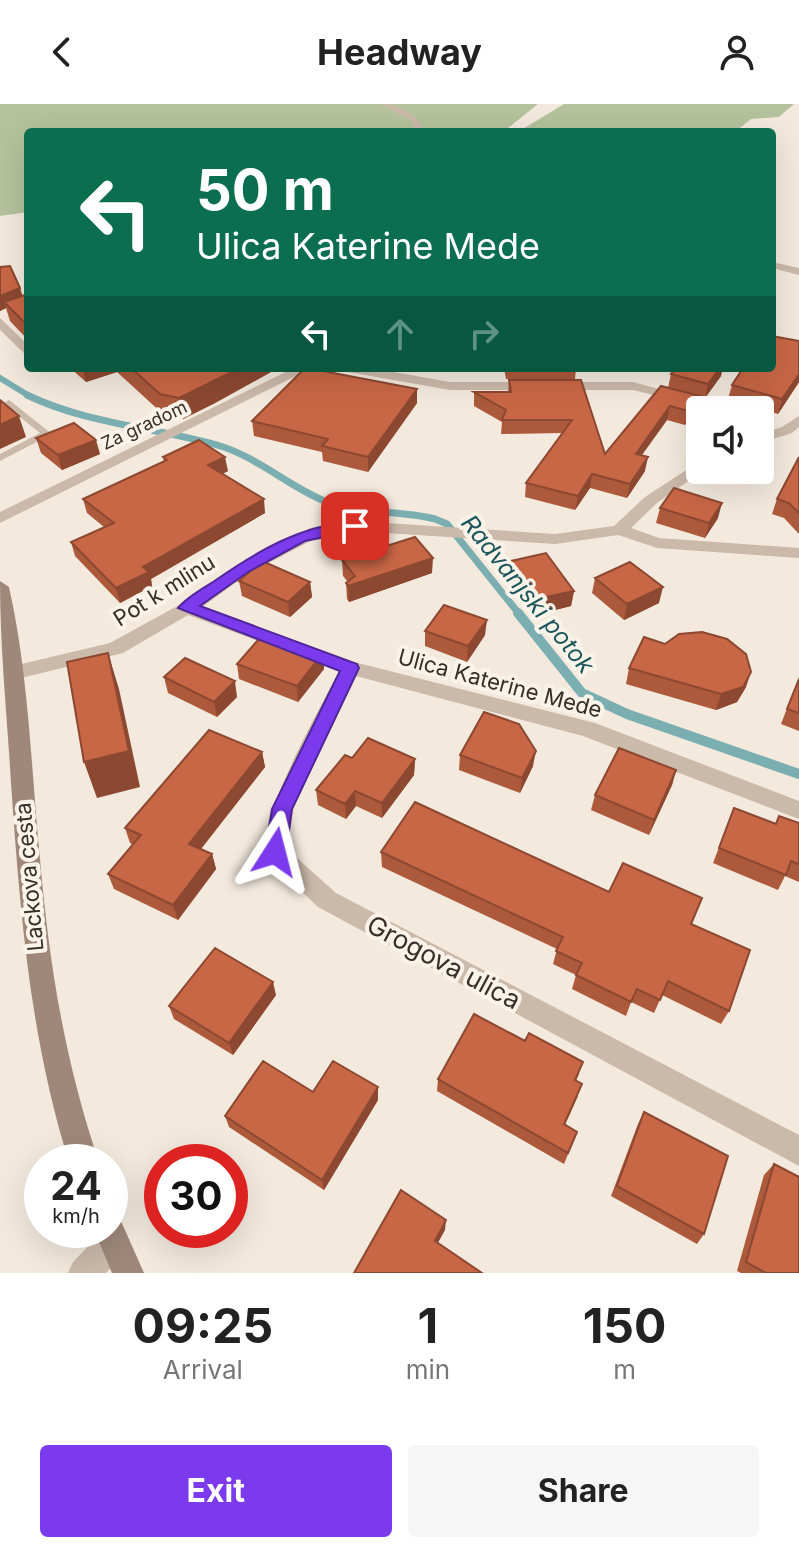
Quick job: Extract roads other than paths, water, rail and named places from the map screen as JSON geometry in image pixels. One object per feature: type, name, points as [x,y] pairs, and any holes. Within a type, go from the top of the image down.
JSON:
[{"type":"street","points":[[385,104],[416,120],[419,128]]},
{"type":"street","points":[[776,266],[799,272]]},
{"type":"street","points":[[14,312],[0,320],[24,348]]},
{"type":"street","name":"Za gradom","points":[[0,518],[153,442],[176,434],[296,372]]},
{"type":"street","points":[[371,372],[450,386],[633,386],[686,399]]},
{"type":"street","points":[[774,434],[787,430],[799,420]]},
{"type":"street","points":[[619,530],[651,500],[686,476]]},
{"type":"street","name":"Pot k mlinu","points":[[13,673],[116,648],[187,608],[243,569],[316,532],[355,526],[555,539],[619,530],[657,543],[799,553]]},
{"type":"street","name":"Lackova cesta","points":[[0,587],[13,673],[37,970],[63,1106],[77,1144]]},
{"type":"street","name":"Ulica Katerine Mede","points":[[187,608],[350,668],[588,729],[799,810]]},
{"type":"street","name":"Grogova ulica","points":[[350,668],[282,809],[275,852],[327,900],[799,1151]]},
{"type":"street","points":[[84,1273],[103,1248]]},
{"type":"street","points":[[117,1248],[128,1273]]},
{"type":"lane","points":[[0,458],[47,434],[9,403]]},
{"type":"waterway","name":"Radvanjski potok","points":[[0,378],[30,396]]},
{"type":"waterway","name":"Radvanjski potok","points":[[30,396],[73,413],[232,450],[332,504],[358,510],[422,516],[447,524],[520,615]]},
{"type":"waterway","name":"Radvanjski potok","points":[[518,613],[582,693],[627,714],[799,774]]}]
